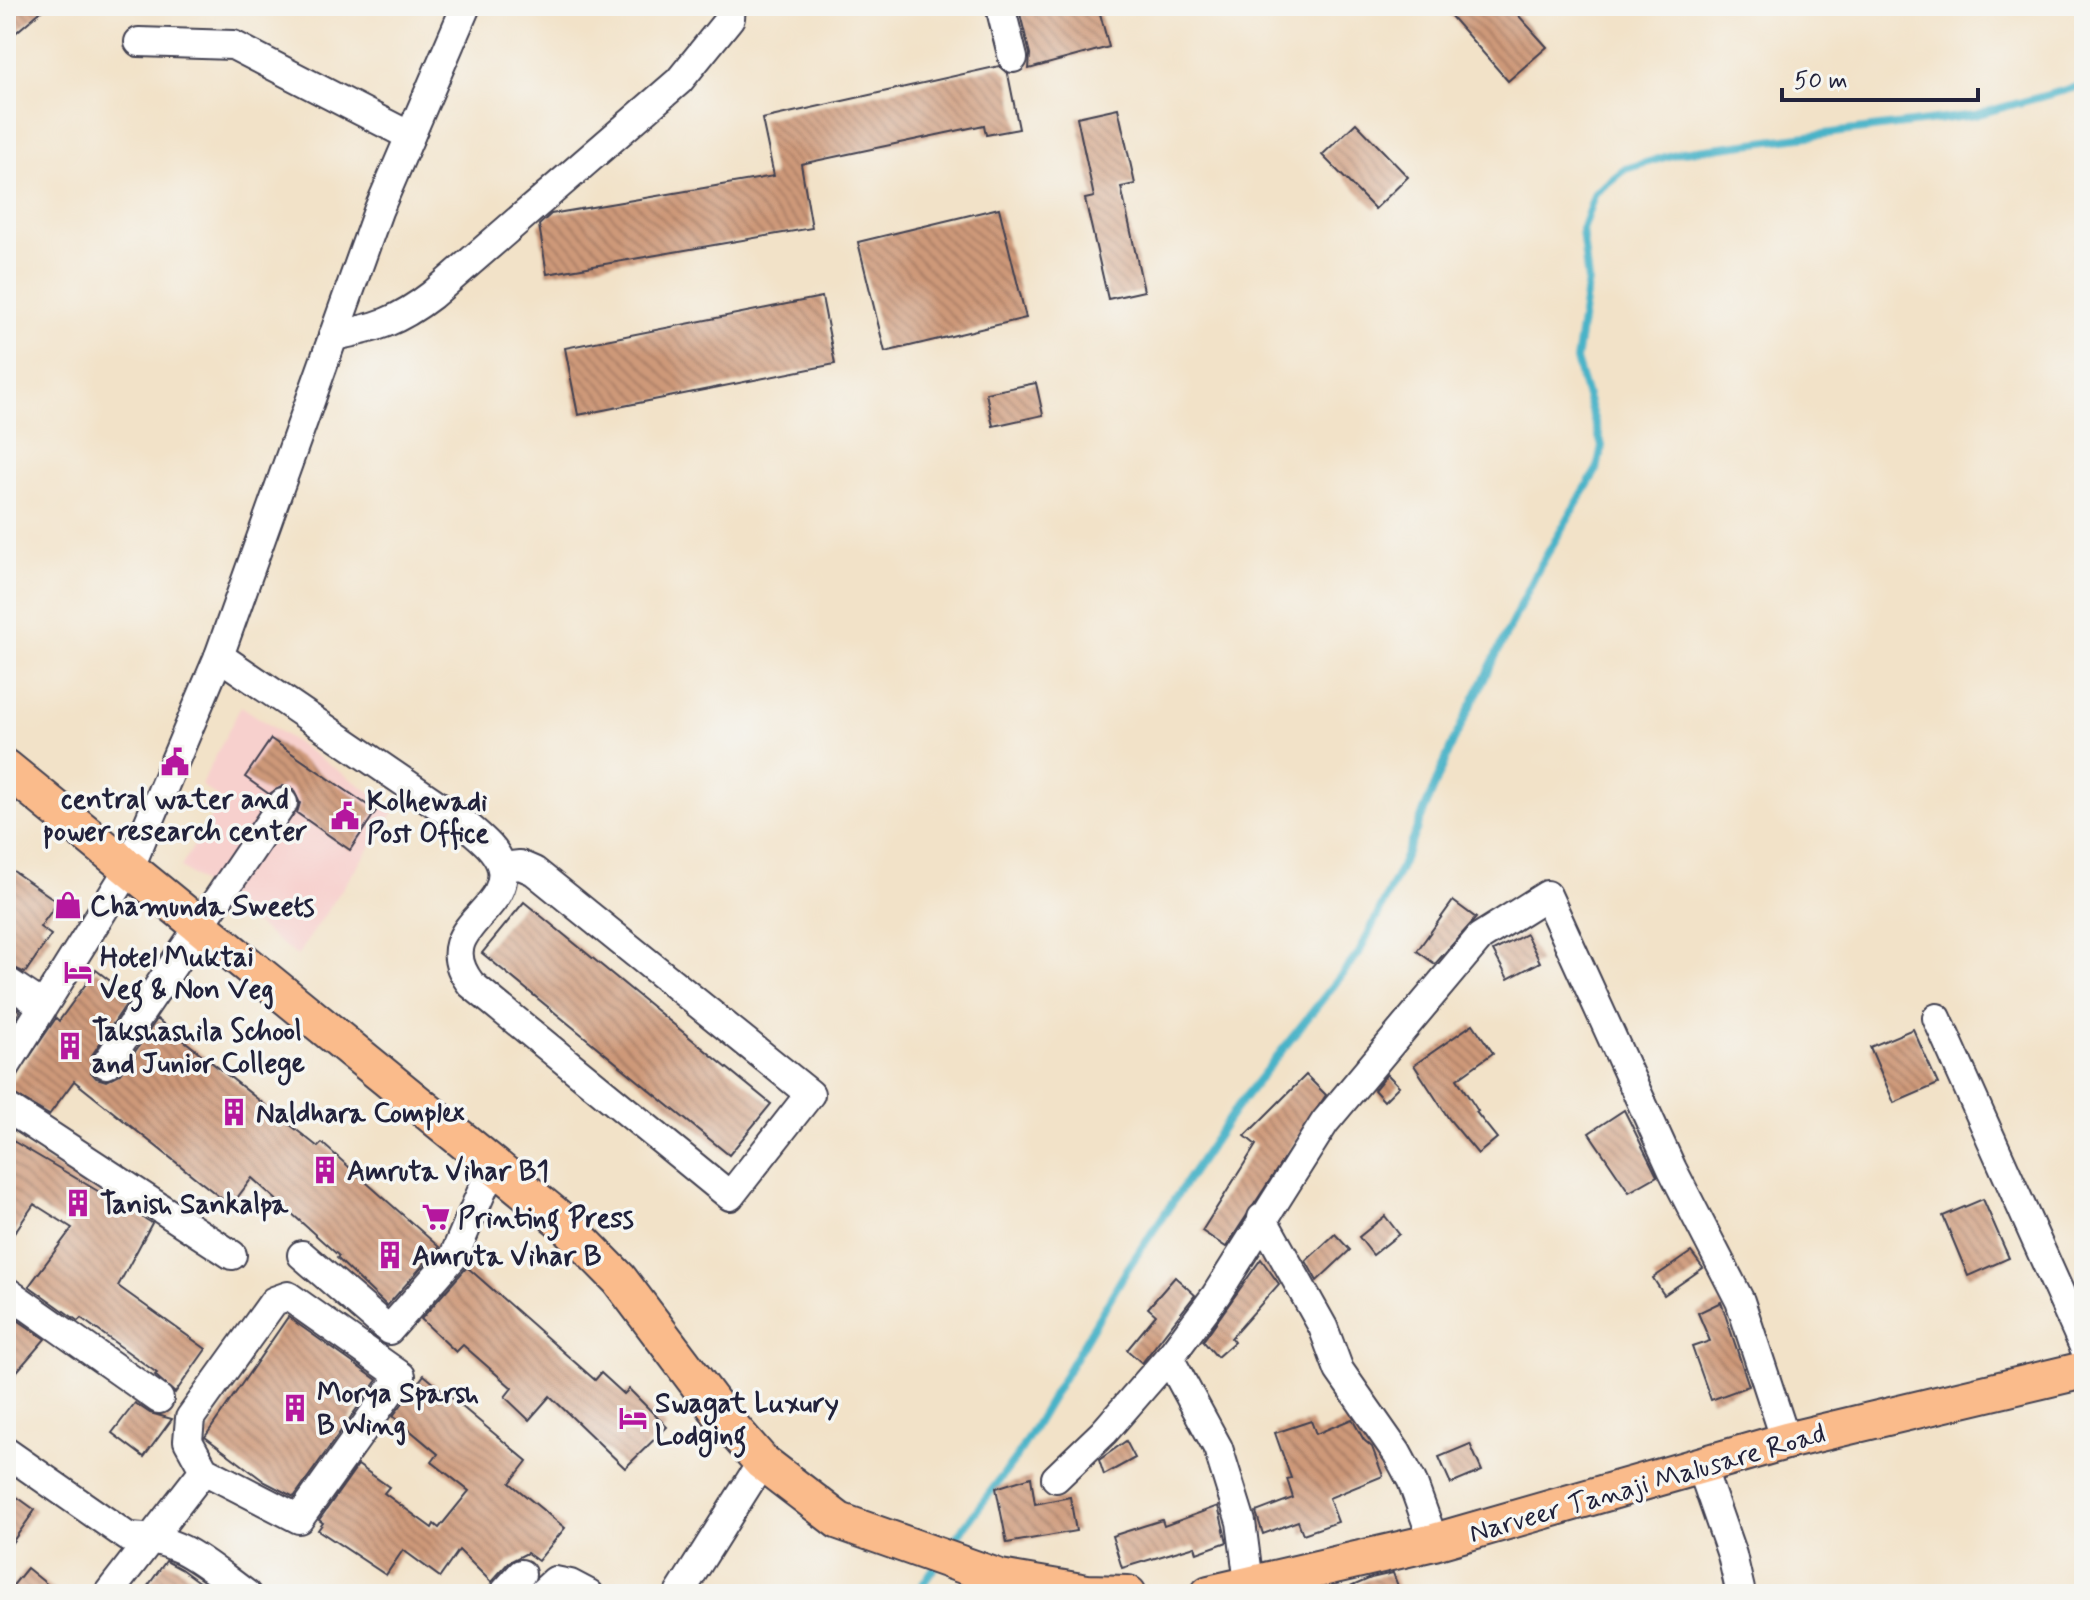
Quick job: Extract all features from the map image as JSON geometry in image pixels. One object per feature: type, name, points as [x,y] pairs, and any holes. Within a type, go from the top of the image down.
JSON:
[{"type":"main road","points":[[6,768],[563,1222],[619,1279],[726,1421],[762,1462],[839,1521],[1000,1578],[1087,1593],[1128,1594]]},
{"type":"main road","name":"Narveer Tanaji Malusare Road","points":[[1209,1594],[1434,1542],[1786,1441],[2084,1370]]},
{"type":"street","points":[[6,1066],[23,1044],[42,1005],[130,867],[219,656],[333,336],[410,136],[466,6]]},
{"type":"street","points":[[333,336],[383,327],[408,314],[432,295],[679,81],[730,18],[731,6]]},
{"type":"street","points":[[1000,6],[1013,58]]},
{"type":"street","points":[[139,42],[233,45],[410,136]]},
{"type":"street","points":[[219,656],[464,823],[494,851],[502,867],[496,893],[459,942],[457,956],[462,972],[471,984],[730,1196],[810,1094],[534,871],[520,865],[502,867]]},
{"type":"street","points":[[106,1064],[283,803]]},
{"type":"street","points":[[1056,1478],[1104,1432],[1171,1355],[1216,1295],[1325,1122],[1480,937],[1547,895],[1672,1169],[1740,1301],[1786,1441]]},
{"type":"street","points":[[6,981],[42,1005]]},
{"type":"street","points":[[1937,1018],[2084,1347]]},
{"type":"street","points":[[6,1107],[232,1255]]},
{"type":"street","points":[[302,1255],[389,1330],[454,1256],[494,1163]]},
{"type":"street","points":[[1262,1218],[1323,1327],[1339,1370],[1412,1481],[1434,1542]]},
{"type":"street","points":[[6,1291],[159,1399]]},
{"type":"street","points":[[288,1296],[401,1376],[299,1519],[204,1470],[188,1441],[190,1418],[274,1301],[288,1296]]},
{"type":"street","points":[[1171,1355],[1169,1358],[1218,1448],[1241,1522],[1249,1583]]},
{"type":"street","points":[[6,1452],[128,1537],[149,1537],[177,1544],[246,1594]]},
{"type":"street","points":[[679,1594],[762,1462]]},
{"type":"street","points":[[1701,1466],[1732,1555],[1741,1594]]},
{"type":"street","points":[[108,1594],[149,1537],[204,1470]]},
{"type":"street","points":[[541,1594],[555,1581],[570,1584],[589,1594]]},
{"type":"shaded area","points":[[241,706],[396,809],[297,956],[181,867],[221,800],[201,785]]},
{"type":"building","points":[[6,6],[47,6],[6,41]]},
{"type":"building","points":[[1018,6],[1098,6],[1109,47],[1029,69],[1030,54]]},
{"type":"building","points":[[1442,6],[1510,6],[1547,47],[1508,81]]},
{"type":"building","points":[[999,66],[1008,74],[1019,129],[986,135],[984,125],[801,164],[812,228],[547,274],[539,225],[551,214],[774,176],[762,119]]},
{"type":"building","points":[[1118,108],[1135,184],[1121,187],[1144,291],[1108,299],[1085,199],[1094,197],[1077,117]]},
{"type":"building","points":[[1356,123],[1408,177],[1375,209],[1322,155]]},
{"type":"building","points":[[999,208],[1026,318],[885,352],[858,242]]},
{"type":"building","points":[[822,297],[835,364],[578,415],[565,348]]},
{"type":"building","points":[[1036,383],[1043,415],[993,426],[986,393]]},
{"type":"building","points":[[271,739],[376,811],[350,850],[297,813],[300,803],[293,789],[283,786],[269,794],[245,777]]},
{"type":"building","points":[[6,866],[58,902],[40,927],[51,935],[25,973],[6,964]]},
{"type":"building","points":[[1453,901],[1476,918],[1435,964],[1417,951]]},
{"type":"building","points":[[524,902],[771,1104],[729,1155],[482,953]]},
{"type":"building","points":[[1526,934],[1540,962],[1508,979],[1493,951]]},
{"type":"building","points":[[96,970],[131,997],[92,1055],[90,1071],[96,1078],[106,1081],[120,1074],[157,1019],[318,1147],[322,1143],[439,1247],[387,1306],[337,1258],[339,1256],[252,1178],[231,1206],[74,1081],[49,1115],[7,1090],[56,1018],[59,1021]]},
{"type":"building","points":[[6,1001],[20,1011],[6,1034]]},
{"type":"building","points":[[1473,1024],[1493,1053],[1457,1079],[1476,1112],[1497,1138],[1478,1154],[1449,1119],[1414,1065]]},
{"type":"building","points":[[1913,1029],[1938,1084],[1894,1103],[1870,1047]]},
{"type":"building","points":[[1387,1074],[1399,1086],[1384,1101],[1374,1090]]},
{"type":"building","points":[[1306,1075],[1326,1095],[1226,1247],[1202,1231],[1256,1145],[1245,1136]]},
{"type":"building","points":[[1624,1110],[1657,1176],[1629,1192],[1589,1133]]},
{"type":"building","points":[[13,1141],[152,1223],[118,1286],[206,1349],[175,1393],[155,1375],[157,1373],[81,1318],[78,1321],[29,1286],[72,1228],[34,1204],[6,1245],[6,1151]]},
{"type":"building","points":[[1983,1199],[2009,1258],[1968,1276],[1943,1216]]},
{"type":"building","points":[[1385,1216],[1399,1234],[1373,1255],[1359,1237]]},
{"type":"building","points":[[1335,1234],[1350,1250],[1317,1281],[1306,1261]]},
{"type":"building","points":[[1691,1252],[1703,1268],[1664,1295],[1653,1278]]},
{"type":"building","points":[[1261,1259],[1279,1284],[1231,1338],[1234,1342],[1217,1357],[1203,1341]]},
{"type":"building","points":[[467,1267],[595,1380],[601,1373],[624,1394],[629,1389],[667,1427],[625,1468],[550,1396],[529,1420],[505,1397],[512,1388],[463,1345],[456,1352],[421,1319]]},
{"type":"building","points":[[1175,1277],[1195,1295],[1142,1363],[1127,1350],[1156,1315],[1148,1308]]},
{"type":"building","points":[[1721,1302],[1749,1386],[1711,1400],[1692,1347],[1710,1341],[1698,1313]]},
{"type":"building","points":[[9,1314],[45,1339],[6,1384],[6,1317]]},
{"type":"building","name":"Morya Sparsh B Wing","points":[[288,1317],[377,1380],[294,1497],[265,1482],[205,1437]]},
{"type":"building","points":[[424,1375],[527,1461],[510,1483],[565,1528],[538,1561],[527,1553],[509,1562],[491,1582],[459,1550],[440,1577],[403,1550],[386,1575],[318,1530],[323,1523],[319,1520],[358,1465],[389,1487],[384,1493],[432,1528],[434,1524],[439,1528],[469,1491],[432,1462],[438,1454],[393,1416]]},
{"type":"building","points":[[135,1403],[150,1413],[172,1419],[144,1457],[112,1433]]},
{"type":"building","points":[[1352,1419],[1364,1440],[1372,1447],[1383,1476],[1329,1498],[1338,1522],[1303,1534],[1298,1521],[1263,1534],[1256,1512],[1293,1498],[1287,1479],[1291,1478],[1275,1433],[1311,1421],[1316,1434]]},
{"type":"building","points":[[1126,1441],[1135,1458],[1104,1475],[1099,1460]]},
{"type":"building","points":[[1470,1444],[1482,1471],[1451,1484],[1439,1457]]},
{"type":"building","points":[[1031,1477],[1035,1504],[1070,1497],[1076,1531],[1007,1543],[996,1488]]},
{"type":"building","points":[[6,1489],[35,1510],[6,1551]]},
{"type":"building","points":[[1218,1506],[1227,1542],[1197,1553],[1195,1546],[1122,1568],[1112,1536],[1162,1520],[1164,1526]]},
{"type":"building","points":[[166,1561],[181,1569],[215,1594],[142,1594]]},
{"type":"building","points":[[27,1568],[59,1594],[6,1594]]},
{"type":"building","points":[[1393,1573],[1401,1594],[1334,1594],[1371,1578]]},
{"type":"waterway","points":[[946,1551],[1016,1458],[1128,1268],[1234,1111],[1359,953],[1399,871],[1453,742],[1539,568],[1597,469],[1602,446],[1576,360],[1588,281],[1582,230],[1595,193],[1625,169],[1682,152],[1975,115],[2084,85]]},
{"type":"waterway","points":[[916,1594],[936,1565]]},
{"type":"place","name":"central water and power research center","points":[[175,762]]},
{"type":"place","name":"Kolhewadi Post Office","points":[[345,816]]},
{"type":"place","name":"Chamunda Sweets","points":[[68,905]]},
{"type":"place","name":"Hotel Muktai Veg & Non Veg","points":[[78,972]]},
{"type":"place","name":"Takshashila School and Junior College","points":[[70,1046]]},
{"type":"place","name":"Naldhara Complex","points":[[234,1112]]},
{"type":"place","name":"Amruta Vihar B1","points":[[325,1170]]},
{"type":"place","name":"Tanish Sankalpa","points":[[78,1203]]},
{"type":"place","name":"Printing Press","points":[[436,1217]]},
{"type":"place","name":"Amruta Vihar B","points":[[390,1255]]},
{"type":"place","name":"Morya Sparsh B Wing","points":[[295,1408]]},
{"type":"place","name":"Swagat Luxury Lodging","points":[[633,1418]]}]
